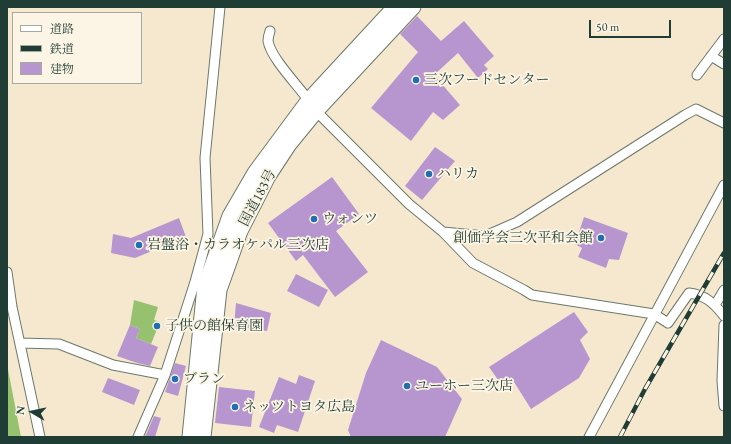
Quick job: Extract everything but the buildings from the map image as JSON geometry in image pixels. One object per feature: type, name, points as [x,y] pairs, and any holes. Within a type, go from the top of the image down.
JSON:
[{"type":"highway","name":"国道183号","points":[[190,437],[207,286],[240,231],[268,176],[313,105],[395,7]]},
{"type":"highway","name":"国道183号","points":[[313,105],[413,7]]},
{"type":"highway","name":"国道183号","points":[[203,437],[207,286]]},
{"type":"street","points":[[138,437],[165,375],[207,286],[208,234],[205,158],[220,7]]},
{"type":"street","points":[[270,31],[268,40],[275,58],[313,105],[409,204],[443,232],[473,264],[524,290],[532,296],[654,314],[668,322],[689,293],[699,294],[715,305],[724,316]]},
{"type":"street","points":[[697,75],[724,38]]},
{"type":"street","points":[[711,56],[724,64]]},
{"type":"street","points":[[443,232],[485,236],[517,222],[696,110],[724,123]]},
{"type":"street","points":[[589,437],[724,185]]},
{"type":"street","points":[[7,272],[12,307],[40,437]]},
{"type":"street","points":[[715,305],[724,290]]},
{"type":"street","points":[[724,325],[724,406]]},
{"type":"street","points":[[20,343],[59,344],[112,364],[165,375]]},
{"type":"green space","points":[[134,300],[158,307],[154,320],[160,322],[151,344],[136,338],[140,329],[130,325]]},
{"type":"green space","points":[[7,364],[21,437],[7,437]]},
{"type":"railway","points":[[620,437],[645,389],[724,253]]},
{"type":"place","name":"三次フードセンター","points":[[416,80]]},
{"type":"place","name":"ハリカ","points":[[429,174]]},
{"type":"place","name":"ウォンツ","points":[[314,219]]},
{"type":"place","name":"創価学会三次平和会館","points":[[601,238]]},
{"type":"place","name":"岩盤浴・カラオケパル三次店","points":[[139,245]]},
{"type":"place","name":"子供の館保育園","points":[[157,326]]},
{"type":"place","name":"ブラン","points":[[175,379]]},
{"type":"place","name":"ユーホー三次店","points":[[407,386]]},
{"type":"place","name":"ネッツトヨタ広島","points":[[235,407]]}]
